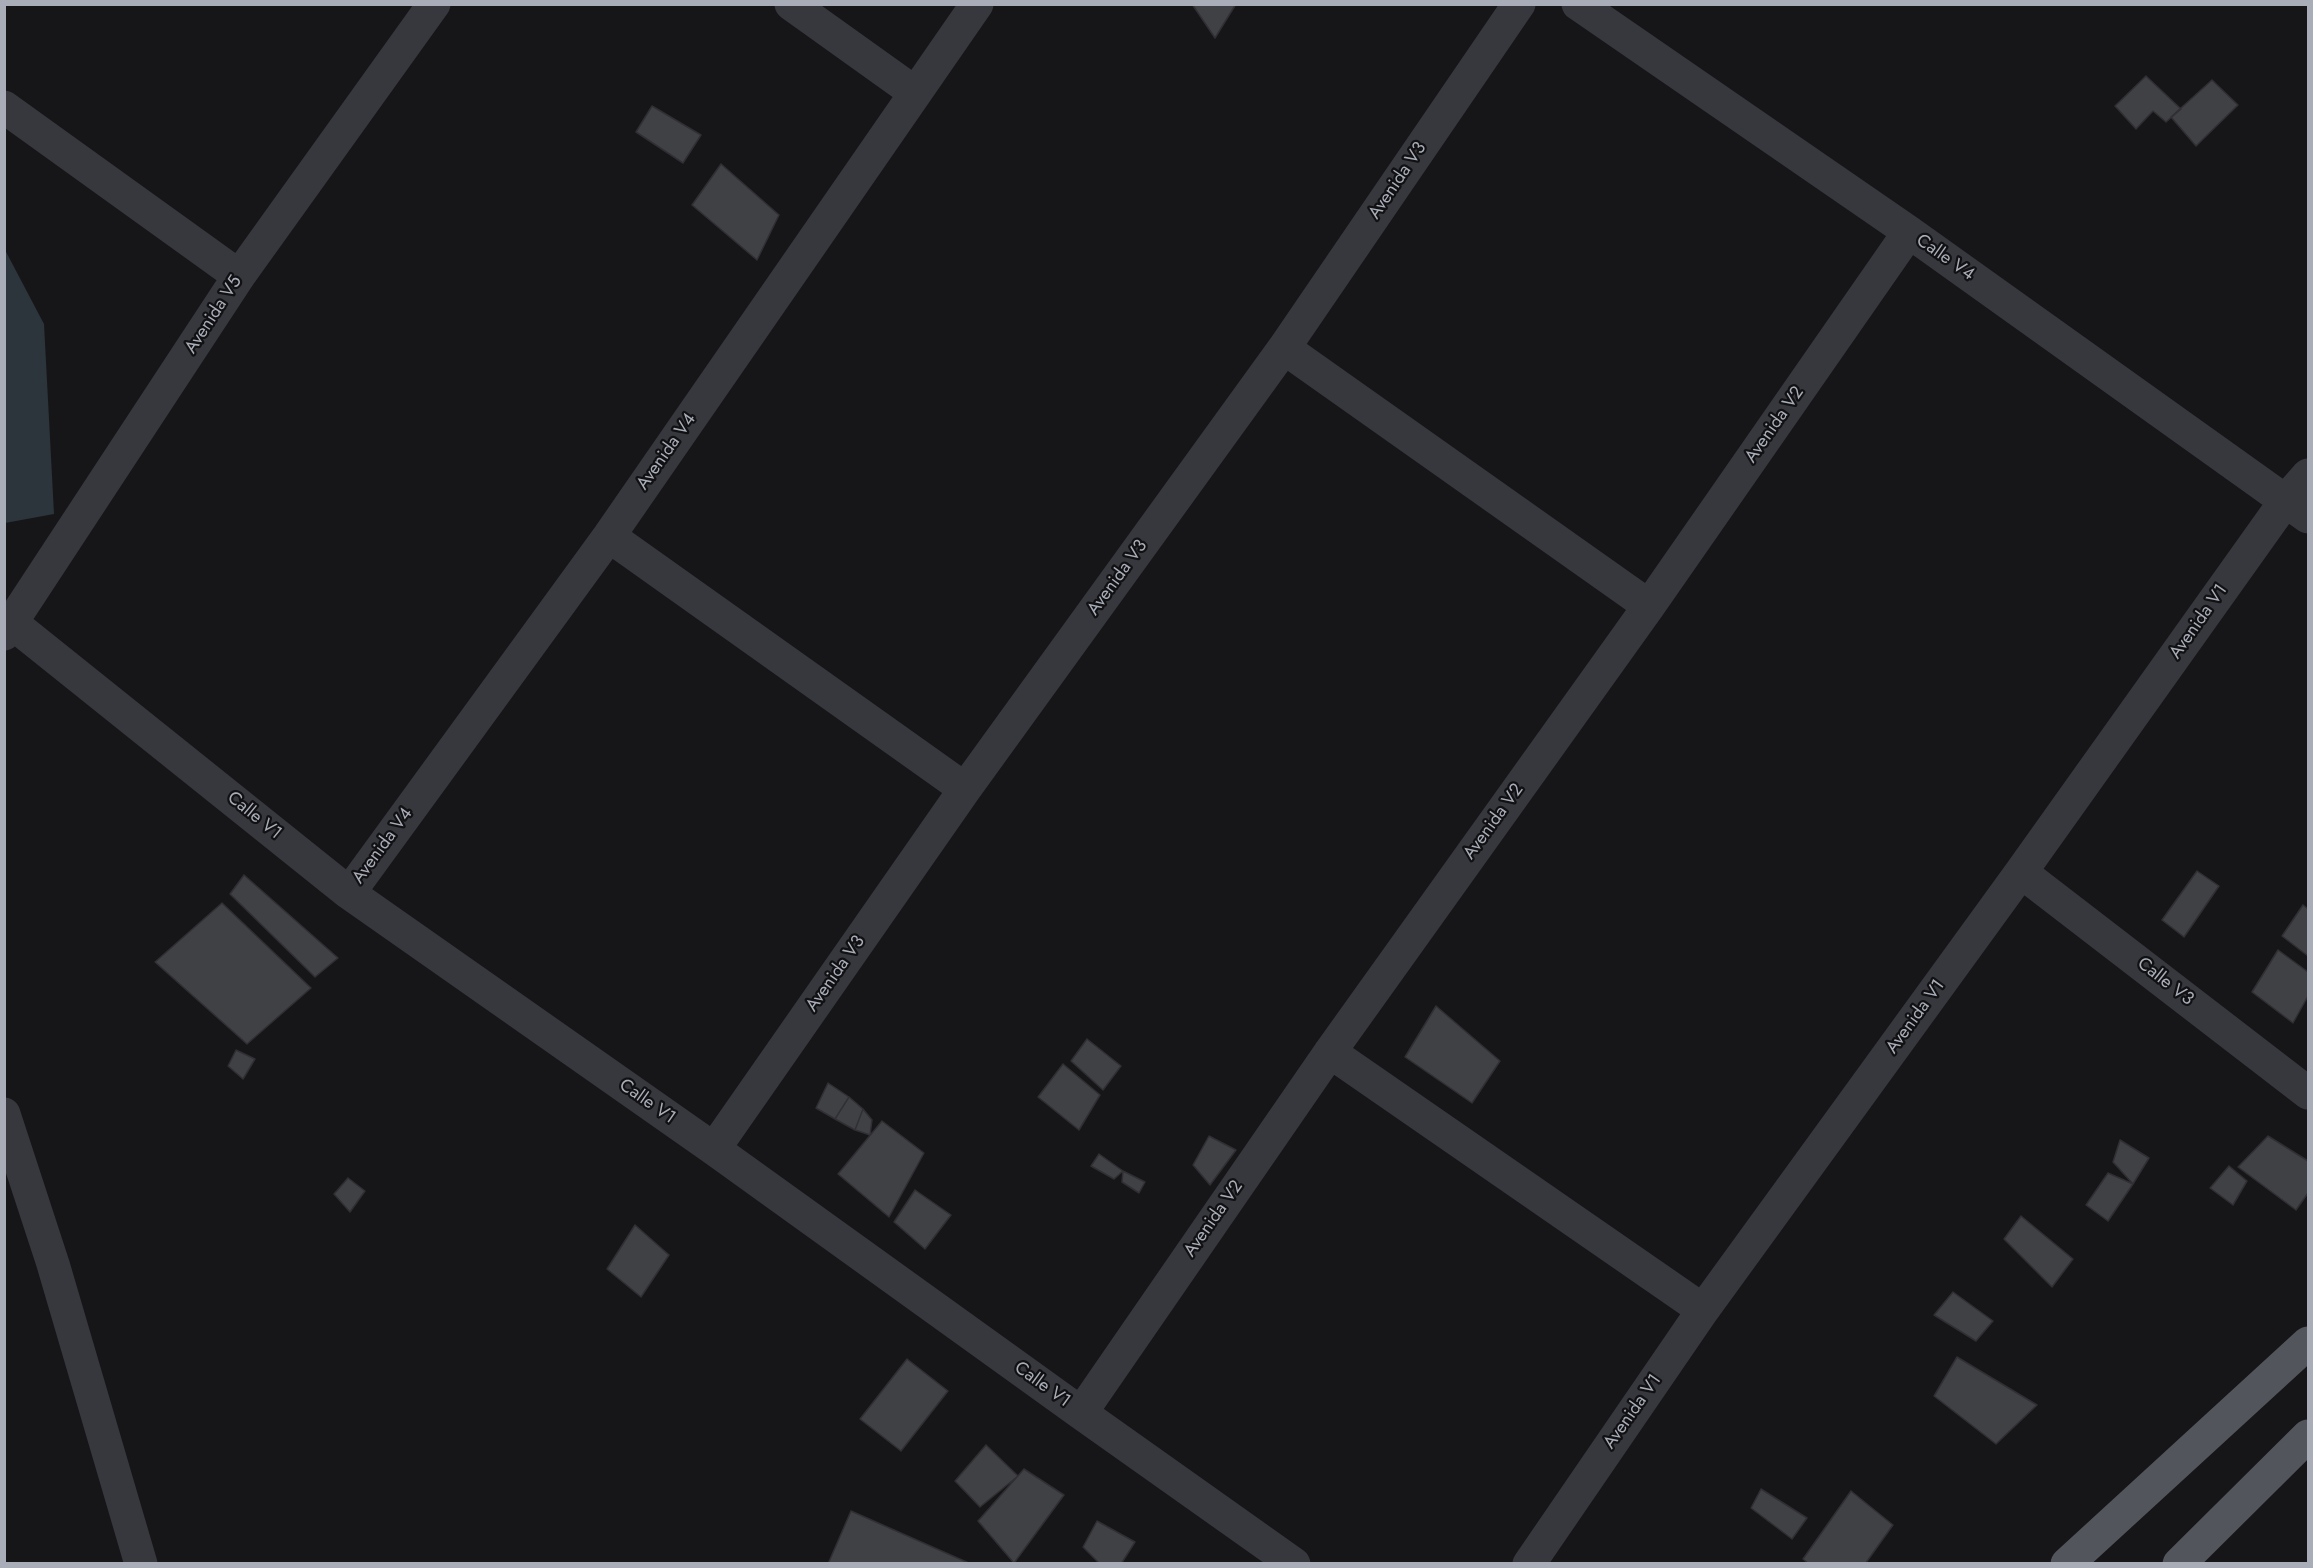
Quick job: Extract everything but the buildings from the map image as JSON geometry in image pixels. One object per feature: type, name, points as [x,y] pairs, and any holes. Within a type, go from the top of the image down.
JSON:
[{"type":"main road","points":[[2067,1563],[2308,1343]]},
{"type":"main road","points":[[2179,1563],[2308,1436]]},
{"type":"street","name":"Avenida V5","points":[[8,629],[239,276],[434,4]]},
{"type":"street","points":[[791,4],[914,92]]},
{"type":"street","name":"Avenida V4","points":[[349,893],[609,536],[977,4]]},
{"type":"street","name":"Avenida V3","points":[[714,1149],[965,789],[1284,348],[1519,4]]},
{"type":"street","name":"Calle V4","points":[[1578,4],[1910,232],[2297,509]]},
{"type":"street","points":[[4,107],[239,276]]},
{"type":"street","name":"Avenida V2","points":[[1081,1413],[1330,1052],[1649,606],[1910,232]]},
{"type":"street","points":[[1284,348],[1649,606]]},
{"type":"street","name":"Avenida V1","points":[[1529,1563],[1703,1310],[2021,872],[2297,509],[2308,475]]},
{"type":"street","points":[[609,536],[965,789]]},
{"type":"street","name":"Calle V1","points":[[8,629],[349,893],[714,1149],[1294,1563]]},
{"type":"street","name":"Calle V3","points":[[2021,872],[2308,1093]]},
{"type":"street","points":[[1330,1052],[1703,1310]]},
{"type":"street","points":[[4,1114],[53,1264],[141,1563]]},
{"type":"shaded area","points":[[4,248],[44,324],[54,514],[5,523]]}]
